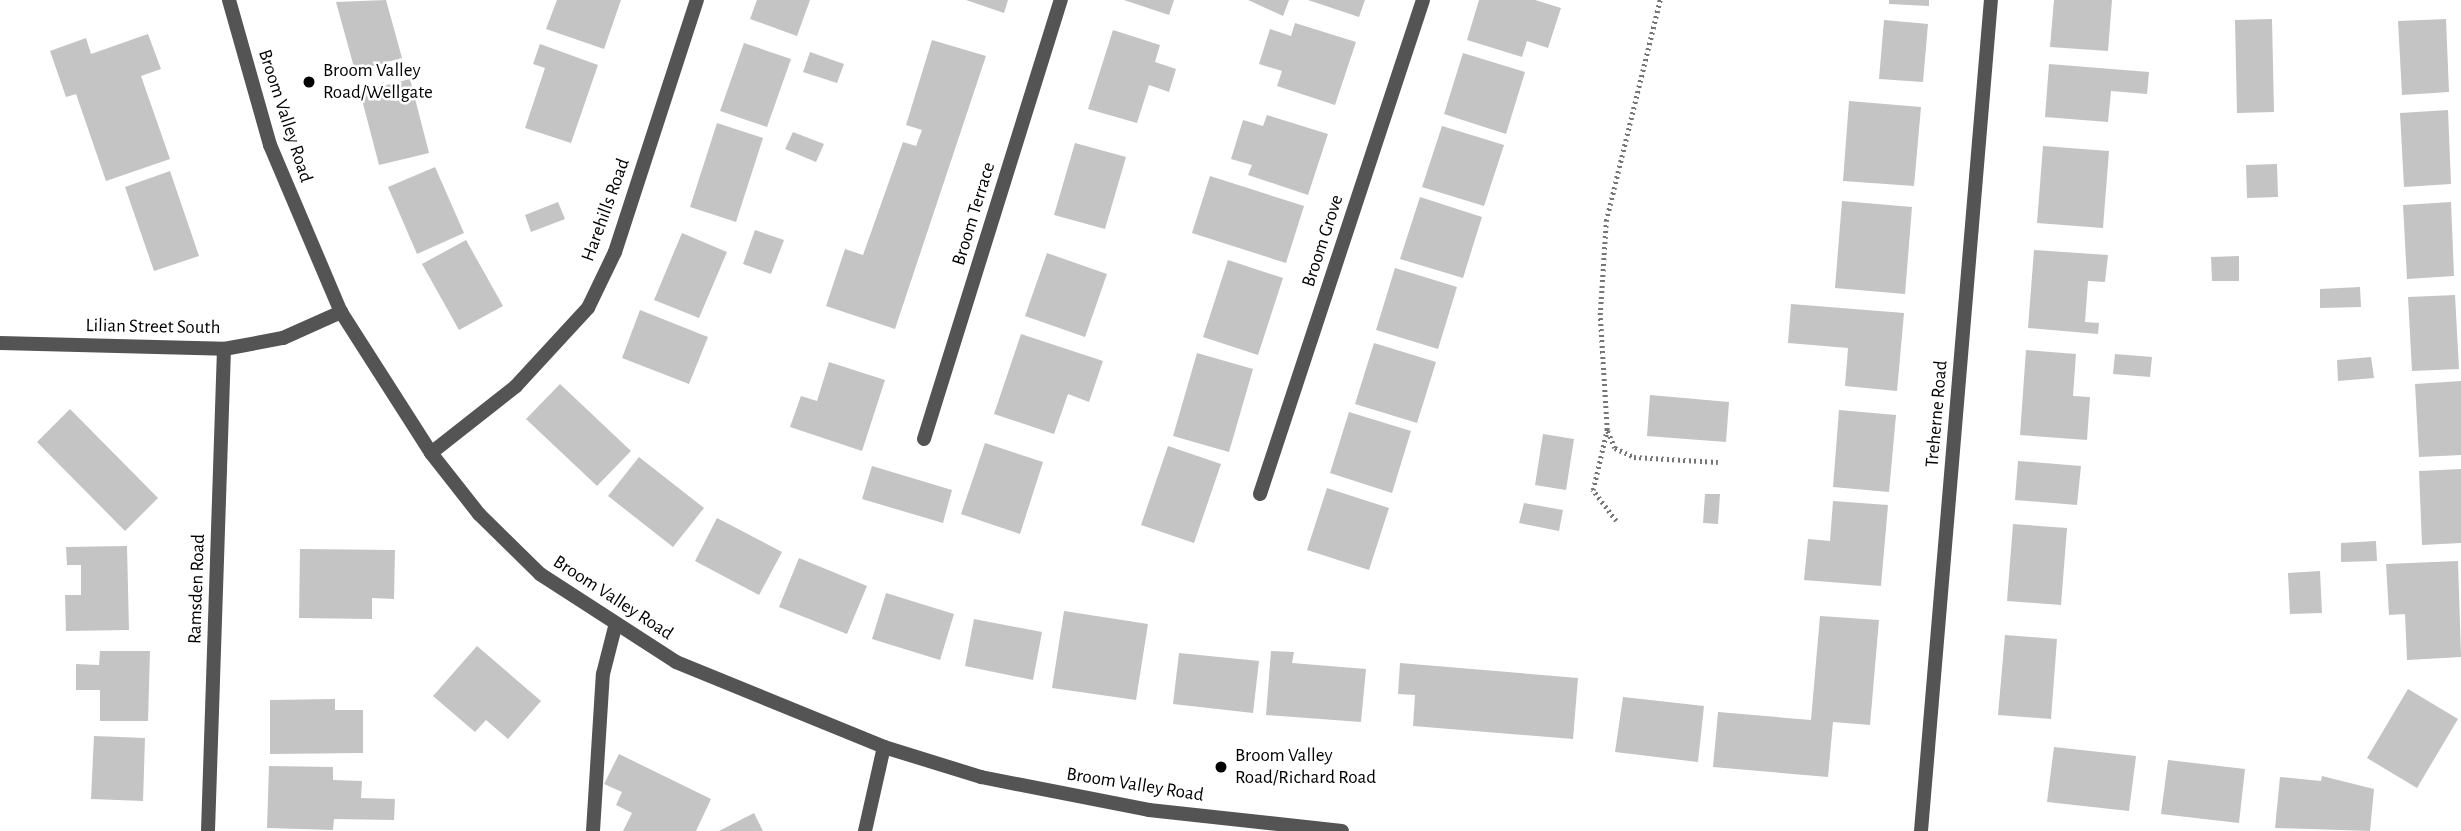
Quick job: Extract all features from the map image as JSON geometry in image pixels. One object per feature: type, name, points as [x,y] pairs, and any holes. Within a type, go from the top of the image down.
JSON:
[{"type":"street","name":"Broom Valley Road","points":[[229,0],[270,145],[341,312],[431,453],[479,514],[540,573],[615,627],[676,662],[884,747],[981,777],[1149,810],[1342,831]]},
{"type":"street","name":"Harehills Road","points":[[431,453],[516,386],[588,308],[615,251],[697,0]]},
{"type":"street","name":"Broom Terrace","points":[[924,439],[1061,0]]},
{"type":"street","name":"Broom Grove","points":[[1259,494],[1423,0]]},
{"type":"street","name":"Treherne Road","points":[[1921,831],[1991,0]]},
{"type":"street","name":"Lilian Street South","points":[[0,343],[224,349],[283,338],[341,312]]},
{"type":"street","name":"Ramsden Road","points":[[208,831],[224,349]]},
{"type":"street","points":[[593,831],[603,674],[615,627]]},
{"type":"street","points":[[865,831],[884,747]]},
{"type":"path","points":[[1616,521],[1593,490],[1607,430],[1600,315],[1606,220],[1660,0]]},
{"type":"path","points":[[1607,430],[1615,449],[1634,457],[1718,463]]},
{"type":"building","points":[[386,0],[402,58],[355,71],[336,2]]},
{"type":"building","points":[[557,0],[621,0],[604,49],[546,29]]},
{"type":"building","points":[[757,0],[810,0],[797,36],[750,19]]},
{"type":"building","points":[[966,0],[1008,0],[1004,13]]},
{"type":"building","points":[[1124,0],[1174,0],[1169,15]]},
{"type":"building","points":[[1248,0],[1289,0],[1283,16]]},
{"type":"building","points":[[1308,0],[1365,0],[1359,17]]},
{"type":"building","points":[[1479,0],[1535,0],[1561,8],[1548,48],[1527,41],[1522,57],[1467,40]]},
{"type":"building","points":[[1889,0],[1929,0],[1929,6],[1889,4]]},
{"type":"building","points":[[2054,0],[2112,0],[2108,51],[2050,47]]},
{"type":"building","points":[[2272,19],[2274,112],[2237,113],[2235,20]]},
{"type":"building","points":[[2446,19],[2449,92],[2402,95],[2398,21]]},
{"type":"building","points":[[1884,20],[1928,24],[1923,82],[1879,79]]},
{"type":"building","points":[[1295,23],[1356,42],[1335,105],[1277,86],[1282,71],[1259,64],[1270,29],[1291,36]]},
{"type":"building","points":[[1113,30],[1160,45],[1155,62],[1176,69],[1169,92],[1149,85],[1137,123],[1088,109]]},
{"type":"building","points":[[148,34],[161,69],[141,76],[170,159],[106,181],[76,94],[66,97],[50,51],[86,38],[91,54]]},
{"type":"building","points":[[932,40],[986,56],[895,329],[826,306],[845,249],[863,255],[903,142],[916,146],[922,130],[906,125]]},
{"type":"building","points":[[744,43],[791,59],[767,127],[720,111]]},
{"type":"building","points":[[540,44],[598,65],[571,143],[525,128],[545,68],[533,64]]},
{"type":"building","points":[[810,52],[844,64],[837,83],[803,72]]},
{"type":"building","points":[[1463,53],[1525,72],[1506,134],[1444,114]]},
{"type":"building","points":[[2049,64],[2149,72],[2147,94],[2111,91],[2108,122],[2045,117]]},
{"type":"building","points":[[410,79],[429,153],[379,165],[360,92]]},
{"type":"building","points":[[1849,101],[1921,107],[1914,186],[1843,181]]},
{"type":"building","points":[[2448,110],[2451,184],[2404,187],[2400,113]]},
{"type":"building","points":[[1267,115],[1328,134],[1308,195],[1248,175],[1252,165],[1231,159],[1243,120],[1263,126]]},
{"type":"building","points":[[717,123],[763,138],[736,222],[690,207]]},
{"type":"building","points":[[1442,126],[1504,145],[1484,206],[1422,187]]},
{"type":"building","points":[[793,132],[824,144],[816,162],[785,149]]},
{"type":"building","points":[[1075,143],[1126,157],[1105,229],[1054,215]]},
{"type":"building","points":[[2043,146],[2109,151],[2103,228],[2037,223]]},
{"type":"building","points":[[2277,164],[2278,197],[2247,198],[2246,165]]},
{"type":"building","points":[[435,167],[464,233],[417,254],[388,187]]},
{"type":"building","points":[[170,171],[199,256],[154,271],[125,187]]},
{"type":"building","points":[[1210,176],[1304,206],[1286,263],[1192,233]]},
{"type":"building","points":[[1420,197],[1482,217],[1463,278],[1400,259]]},
{"type":"building","points":[[1842,201],[1912,207],[1905,294],[1835,288]]},
{"type":"building","points":[[558,202],[565,219],[531,232],[525,215]]},
{"type":"building","points":[[2451,202],[2454,276],[2407,279],[2403,205]]},
{"type":"building","points":[[755,230],[784,240],[771,274],[743,264]]},
{"type":"building","points":[[682,233],[727,252],[699,318],[654,300]]},
{"type":"building","points":[[466,240],[503,306],[459,330],[422,264]]},
{"type":"building","points":[[2034,250],[2108,255],[2105,282],[2088,281],[2085,322],[2099,323],[2098,334],[2028,328]]},
{"type":"building","points":[[1047,253],[1107,274],[1085,337],[1025,316]]},
{"type":"building","points":[[2239,256],[2239,281],[2212,281],[2211,257]]},
{"type":"building","points":[[1228,260],[1283,278],[1258,355],[1203,337]]},
{"type":"building","points":[[1395,268],[1457,287],[1438,349],[1376,330]]},
{"type":"building","points":[[2360,287],[2361,307],[2320,308],[2320,289]]},
{"type":"building","points":[[2455,295],[2459,369],[2412,371],[2408,297]]},
{"type":"building","points":[[1791,304],[1904,313],[1897,391],[1845,386],[1848,348],[1788,343]]},
{"type":"building","points":[[640,310],[708,337],[689,384],[622,358]]},
{"type":"building","points":[[1021,334],[1103,361],[1089,402],[1068,394],[1054,434],[994,414]]},
{"type":"building","points":[[1374,343],[1436,362],[1417,423],[1355,404]]},
{"type":"building","points":[[2026,350],[2076,354],[2073,396],[2090,397],[2087,440],[2020,435]]},
{"type":"building","points":[[1197,353],[1253,369],[1229,452],[1173,436]]},
{"type":"building","points":[[2115,354],[2152,357],[2150,377],[2113,374]]},
{"type":"building","points":[[2371,357],[2374,378],[2338,381],[2337,360]]},
{"type":"building","points":[[829,362],[885,380],[862,451],[790,427],[801,396],[817,401]]},
{"type":"building","points":[[2461,381],[2461,455],[2419,457],[2415,384]]},
{"type":"building","points":[[560,384],[631,451],[597,486],[526,419]]},
{"type":"building","points":[[1650,395],[1729,402],[1726,442],[1647,436]]},
{"type":"building","points":[[70,409],[158,498],[125,531],[37,442]]},
{"type":"building","points":[[1839,410],[1896,415],[1889,492],[1833,487]]},
{"type":"building","points":[[1349,412],[1411,431],[1392,493],[1330,473]]},
{"type":"building","points":[[1543,434],[1574,439],[1566,490],[1535,485]]},
{"type":"building","points":[[985,443],[1043,462],[1020,534],[961,514]]},
{"type":"building","points":[[1168,446],[1221,464],[1194,543],[1141,525]]},
{"type":"building","points":[[639,457],[704,508],[673,547],[608,496]]},
{"type":"building","points":[[2018,461],[2081,466],[2077,505],[2015,500]]},
{"type":"building","points":[[872,466],[952,490],[943,523],[862,499]]},
{"type":"building","points":[[2461,469],[2461,543],[2422,545],[2419,471]]},
{"type":"building","points":[[1327,488],[1389,508],[1369,570],[1307,550]]},
{"type":"building","points":[[1705,494],[1720,494],[1718,524],[1703,523]]},
{"type":"building","points":[[1833,501],[1888,505],[1881,586],[1804,580],[1808,539],[1830,541]]},
{"type":"building","points":[[1524,503],[1563,510],[1559,531],[1519,523]]},
{"type":"building","points":[[717,518],[782,552],[759,595],[695,561]]},
{"type":"building","points":[[2013,524],[2067,528],[2061,605],[2007,601]]},
{"type":"building","points":[[2376,541],[2377,561],[2341,562],[2341,543]]},
{"type":"building","points":[[127,546],[129,630],[66,631],[65,595],[81,595],[81,565],[67,565],[66,547]]},
{"type":"building","points":[[300,549],[395,550],[394,599],[372,598],[372,619],[299,618]]},
{"type":"building","points":[[799,558],[867,586],[847,634],[779,607]]},
{"type":"building","points":[[2458,561],[2461,657],[2407,660],[2405,614],[2389,615],[2386,564]]},
{"type":"building","points":[[2320,571],[2322,613],[2290,614],[2288,573]]},
{"type":"building","points":[[886,593],[954,614],[940,660],[872,639]]},
{"type":"building","points":[[1064,611],[1148,624],[1136,700],[1052,688]]},
{"type":"building","points":[[1820,616],[1879,620],[1870,725],[1833,722],[1828,777],[1713,767],[1718,712],[1811,720]]},
{"type":"building","points":[[974,619],[1042,632],[1033,680],[965,666]]},
{"type":"building","points":[[2005,635],[2057,639],[2051,719],[1998,715]]},
{"type":"building","points":[[477,646],[541,701],[508,739],[486,720],[475,732],[433,696]]},
{"type":"building","points":[[100,651],[150,651],[148,721],[100,721],[100,690],[76,690],[76,664],[99,665]]},
{"type":"building","points":[[1271,651],[1294,652],[1292,663],[1366,669],[1361,722],[1266,715]]},
{"type":"building","points":[[1179,653],[1259,661],[1253,713],[1173,704]]},
{"type":"building","points":[[1400,663],[1578,678],[1573,739],[1413,726],[1415,695],[1398,694]]},
{"type":"building","points":[[2408,689],[2458,719],[2417,788],[2367,758]]},
{"type":"building","points":[[1623,697],[1704,706],[1698,762],[1615,752]]},
{"type":"building","points":[[335,699],[335,710],[363,710],[363,753],[270,754],[270,700]]},
{"type":"building","points":[[94,736],[145,738],[143,801],[91,799]]},
{"type":"building","points":[[2054,747],[2136,756],[2129,811],[2047,802]]},
{"type":"building","points":[[619,754],[711,799],[696,831],[623,831],[632,813],[616,805],[622,792],[604,784]]},
{"type":"building","points":[[2168,760],[2245,769],[2239,823],[2161,814]]},
{"type":"building","points":[[269,766],[333,767],[333,780],[362,781],[361,798],[395,799],[394,820],[334,819],[333,830],[267,828]]},
{"type":"building","points":[[2322,776],[2374,789],[2370,831],[2275,828],[2280,777],[2321,781]]},
{"type":"building","points":[[754,813],[763,831],[719,831]]},
{"type":"place","name":"Broom Valley Road/Wellgate","points":[[309,82]]},
{"type":"place","name":"Broom Valley Road/Richard Road","points":[[1221,767]]}]
